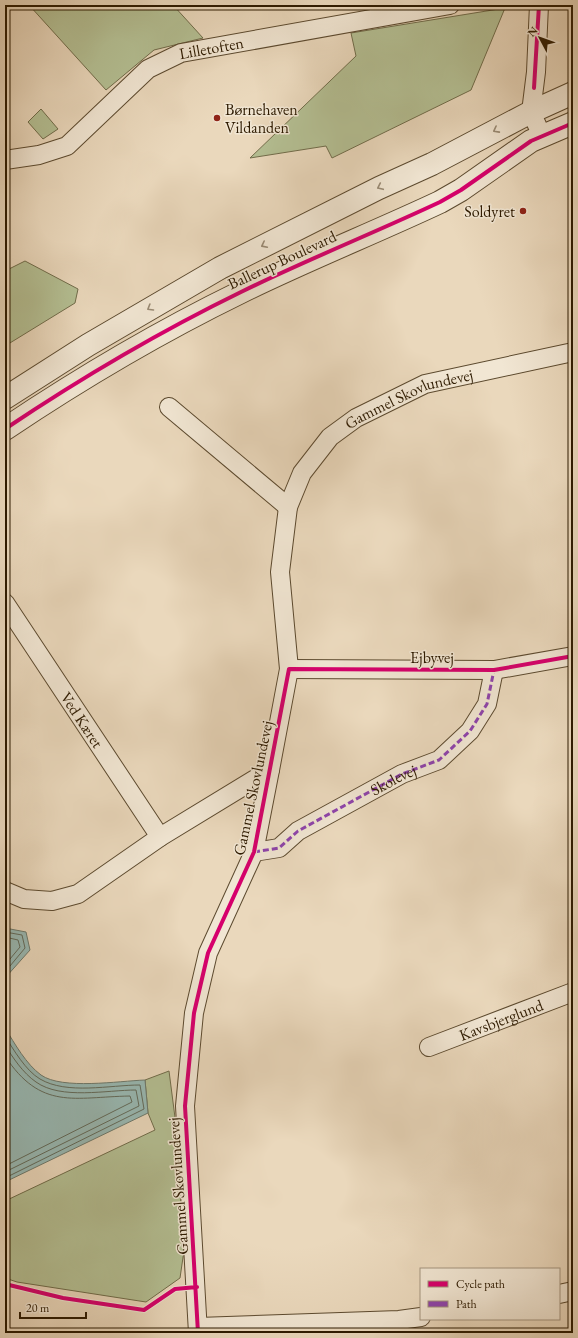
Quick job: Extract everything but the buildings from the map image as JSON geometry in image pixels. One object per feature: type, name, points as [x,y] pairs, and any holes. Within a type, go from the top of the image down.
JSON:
[{"type":"street","name":"Lilletoften","points":[[5,160],[39,156],[67,146],[148,69],[181,53],[450,5]]},
{"type":"street","points":[[539,5],[536,72],[531,112],[542,136]]},
{"type":"street","name":"Ballerup Boulevard","points":[[5,398],[94,341],[220,268],[379,188],[432,164],[531,112],[573,93]]},
{"type":"street","name":"Ballerup Boulevard","points":[[5,429],[99,368],[184,320],[286,270],[440,202],[461,190],[518,149],[573,122]]},
{"type":"street","name":"Gammel Skovlundevej","points":[[198,1330],[185,1106],[194,1013],[208,953],[254,852],[289,669],[280,572],[288,507],[302,473],[311,461],[330,437],[356,418],[425,384],[573,352]]},
{"type":"street","points":[[170,407],[288,507]]},
{"type":"street","name":"Ved Kæret","points":[[5,603],[160,838]]},
{"type":"street","name":"Ejbyvej","points":[[289,669],[494,670],[573,656]]},
{"type":"street","name":"Skolevej","points":[[254,852],[279,848],[298,831],[402,774],[439,760],[470,731],[487,704],[494,670]]},
{"type":"street","points":[[5,891],[24,900],[52,901],[78,894],[160,838],[270,770]]},
{"type":"street","name":"Kavsbjerglund","points":[[429,1047],[573,992]]},
{"type":"street","points":[[560,1294],[573,1291]]},
{"type":"street","points":[[198,1330],[399,1320],[420,1317]]},
{"type":"green space","points":[[29,5],[173,5],[203,38],[154,50],[106,90]]},
{"type":"green space","points":[[505,8],[471,90],[332,158],[326,146],[250,158],[356,56],[351,33]]},
{"type":"green space","points":[[41,109],[58,129],[43,139],[28,122]]},
{"type":"green space","points":[[25,261],[78,289],[75,303],[5,346],[5,271]]},
{"type":"green space","points":[[169,1071],[177,1133],[186,1237],[180,1278],[146,1302],[17,1282],[5,1278],[5,1201],[155,1130],[148,1113],[145,1080]]},
{"type":"water","points":[[5,928],[26,932],[30,950],[5,978]]},
{"type":"water","points":[[5,1028],[30,1065],[41,1075],[50,1080],[91,1084],[145,1080],[148,1113],[5,1182]]},
{"type":"marked path","points":[[254,852],[279,848],[298,831],[402,774],[439,760],[470,731],[487,704],[494,670]]},
{"type":"cycle path","points":[[534,88],[539,5]]},
{"type":"cycle path","points":[[5,429],[62,392],[150,339],[210,307],[266,280],[440,202],[461,190],[531,141],[573,123]]},
{"type":"cycle path","points":[[198,1333],[185,1106],[194,1013],[208,953],[254,852],[289,669],[494,670],[573,656]]},
{"type":"cycle path","points":[[5,1284],[63,1298],[144,1310],[175,1289],[197,1287]]},
{"type":"place","name":"Børnehaven Vildanden","points":[[217,118]]},
{"type":"place","name":"Soldyret","points":[[523,211]]}]
